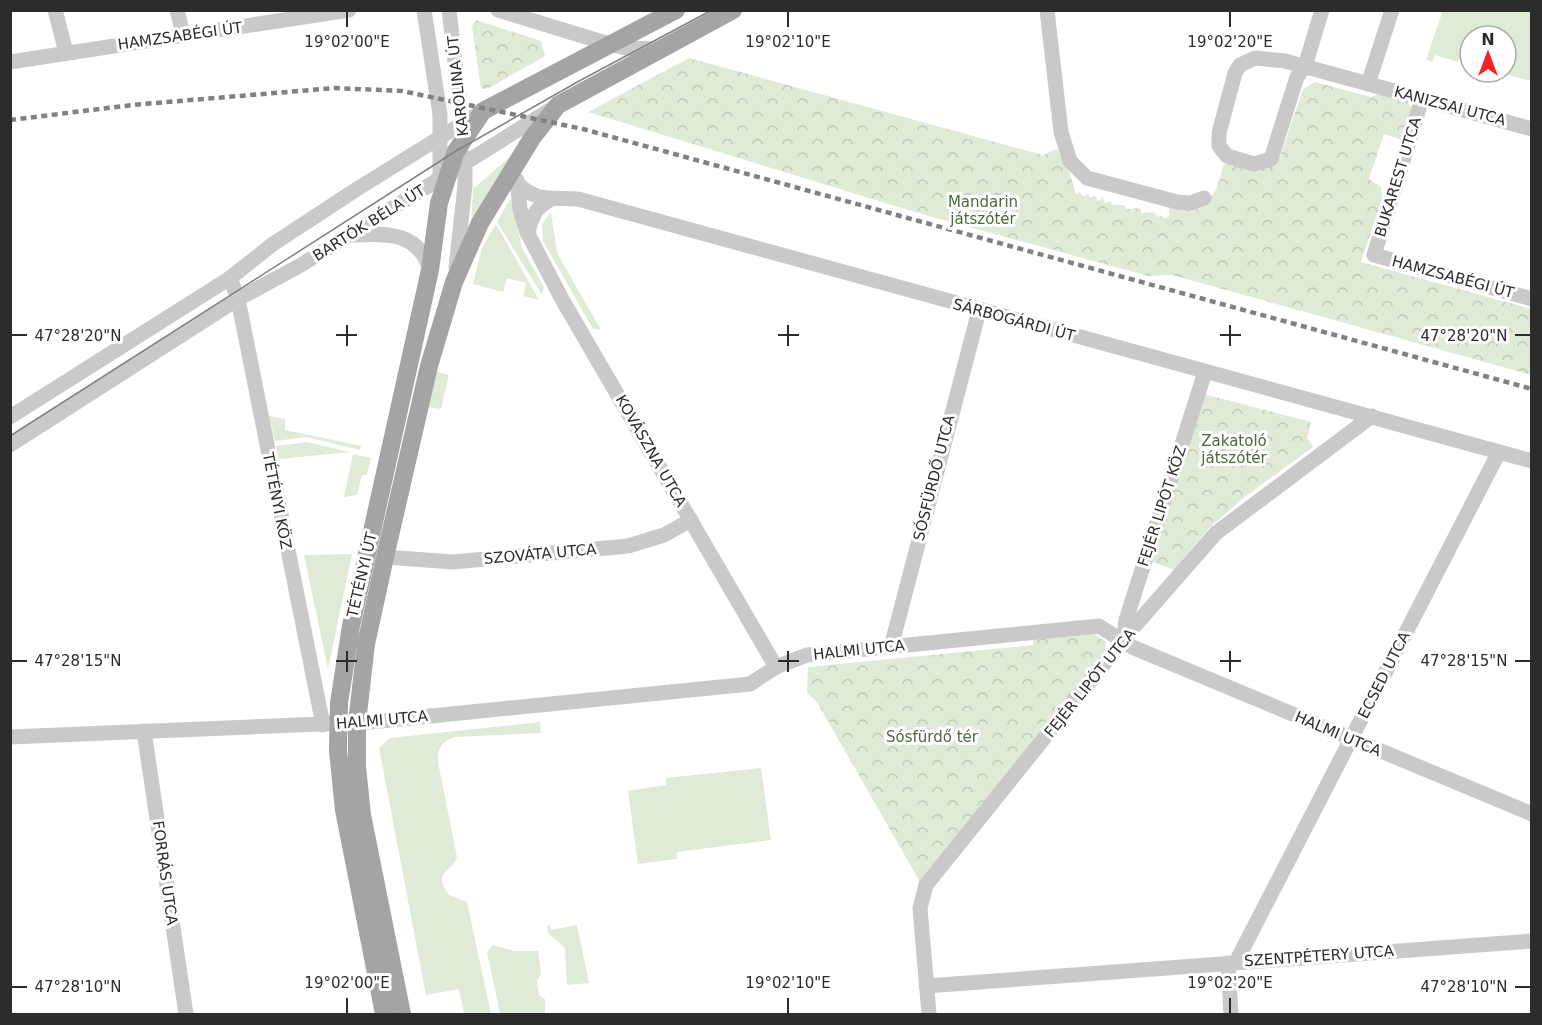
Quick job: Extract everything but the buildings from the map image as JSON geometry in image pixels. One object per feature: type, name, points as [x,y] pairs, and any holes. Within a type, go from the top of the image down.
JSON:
[{"type":"main road","points":[[463,131],[483,111],[676,10]]},
{"type":"main road","points":[[558,105],[733,10]]},
{"type":"main road","name":"TÉTÉNYI ÚT","points":[[402,1014],[362,815],[357,767],[339,724],[366,644],[429,366],[454,282],[472,238],[517,174],[532,138],[558,105]]},
{"type":"main road","name":"TÉTÉNYI ÚT","points":[[384,1014],[344,810],[338,750],[339,724],[351,626],[430,270],[443,172],[463,131]]},
{"type":"street","points":[[55,10],[66,52]]},
{"type":"street","points":[[177,10],[183,34]]},
{"type":"street","name":"HAMZSABÉGI ÚT","points":[[10,62],[349,10]]},
{"type":"street","name":"KAROLINA ÚT","points":[[424,10],[442,137]]},
{"type":"street","name":"KAROLINA ÚT","points":[[449,10],[466,163]]},
{"type":"street","points":[[498,10],[530,15],[609,44],[626,48],[660,49]]},
{"type":"street","points":[[1047,10],[1065,150],[1070,161],[1088,178],[1177,202],[1190,203],[1204,198]]},
{"type":"street","points":[[1322,10],[1305,66],[1297,77],[1271,159],[1254,164],[1222,152],[1219,146],[1219,133],[1235,72],[1240,64],[1255,58],[1305,66],[1368,84],[1392,10]]},
{"type":"street","name":"KANIZSAI UTCA","points":[[1368,84],[1532,129]]},
{"type":"street","name":"BUKAREST UTCA","points":[[1374,255],[1422,99]]},
{"type":"street","points":[[442,137],[443,172],[466,163],[558,105]]},
{"type":"street","points":[[10,417],[230,278],[273,244],[442,137],[463,131]]},
{"type":"street","name":"TÉTÉNYI ÚT","points":[[454,282],[464,206],[466,163]]},
{"type":"street","name":"BARTÓK BÉLA ÚT","points":[[10,445],[238,299],[417,194],[443,172]]},
{"type":"street","name":"SÁRBOGÁRDI ÚT","points":[[517,174],[526,192],[550,200],[578,199],[979,311],[1532,460]]},
{"type":"street","name":"KOVÁSZNA UTCA","points":[[517,174],[520,209],[528,234],[776,667]]},
{"type":"street","points":[[528,234],[531,219],[539,205],[550,200]]},
{"type":"street","points":[[350,235],[374,234],[408,240],[420,247],[430,270]]},
{"type":"street","name":"HAMZSABÉGI ÚT","points":[[1374,255],[1532,299]]},
{"type":"street","name":"TÉTÉNYI KÖZ","points":[[230,278],[238,299],[339,724]]},
{"type":"street","name":"SÓSFÜRDŐ UTCA","points":[[891,647],[979,311]]},
{"type":"street","name":"FEJÉR LIPÓT KÖZ","points":[[1124,641],[1126,620],[1205,372]]},
{"type":"street","name":"FEJÉR LIPÓT UTCA","points":[[929,1014],[920,908],[922,890],[1124,641],[1216,533],[1372,416]]},
{"type":"street","name":"ECSED UTCA","points":[[1232,963],[1351,740],[1499,452]]},
{"type":"street","name":"SZOVÁTA UTCA","points":[[385,557],[453,562],[628,546],[664,535],[691,520]]},
{"type":"street","name":"HALMI UTCA","points":[[10,737],[339,724],[750,684],[776,667],[807,655],[1099,626],[1132,647],[1532,814]]},
{"type":"street","name":"FORRÁS UTCA","points":[[144,731],[186,1014]]},
{"type":"street","name":"SZENTPÉTERY UTCA","points":[[926,986],[1532,941]]},
{"type":"street","points":[[1231,1014],[1232,963]]},
{"type":"green space","points":[[1443,10],[1531,11],[1531,81],[1518,78],[1518,24],[1458,24],[1458,62],[1435,55],[1432,62],[1426,60]]},
{"type":"green space","points":[[476,20],[541,41],[545,56],[489,88],[481,89],[472,26]]},
{"type":"green space","name":"Mandarin játszótér","points":[[689,58],[1043,155],[1057,149],[1070,174],[1076,194],[1080,192],[1083,197],[1088,194],[1090,198],[1095,196],[1098,201],[1103,198],[1105,203],[1110,201],[1113,205],[1124,205],[1127,209],[1140,208],[1142,213],[1154,212],[1157,217],[1162,215],[1164,219],[1169,216],[1169,207],[1192,208],[1207,202],[1217,187],[1223,166],[1227,163],[1262,169],[1274,163],[1280,157],[1303,89],[1315,82],[1371,97],[1382,93],[1404,99],[1412,108],[1403,140],[1384,134],[1369,179],[1381,187],[1382,199],[1361,262],[1531,309],[1531,375],[1172,275],[1148,276],[918,213],[588,112]]},
{"type":"green space","points":[[511,156],[471,222],[473,189]]},
{"type":"green space","points":[[511,198],[522,248],[544,287],[542,295],[497,222]]},
{"type":"green space","points":[[551,212],[557,253],[601,330],[593,329],[543,241],[542,224]]},
{"type":"green space","points":[[496,224],[539,300],[523,296],[526,283],[507,278],[503,292],[473,284],[482,248]]},
{"type":"green space","points":[[434,371],[449,375],[441,409],[426,407]]},
{"type":"green space","name":"Zakatoló játszótér","points":[[1204,394],[1311,422],[1307,438],[1313,447],[1246,496],[1209,528],[1174,570],[1150,561]]},
{"type":"green space","points":[[269,416],[285,419],[285,430],[361,446],[360,450],[307,437],[275,441]]},
{"type":"green space","points":[[307,442],[350,452],[279,459],[276,446]]},
{"type":"green space","points":[[353,454],[371,458],[367,475],[362,475],[357,495],[344,497]]},
{"type":"green space","points":[[352,554],[328,669],[304,555]]},
{"type":"green space","name":"Sósfürdő tér","points":[[1093,633],[1106,642],[1105,656],[920,882],[817,702],[807,693],[808,667],[1033,645],[1033,640]]},
{"type":"green space","points":[[540,722],[541,733],[455,737],[444,743],[438,753],[457,857],[444,873],[442,882],[449,895],[467,902],[491,1014],[464,1014],[459,989],[426,995],[379,748],[390,738]]},
{"type":"green space","points":[[761,768],[771,840],[677,852],[677,859],[638,864],[628,791],[666,785],[666,778]]},
{"type":"green space","points":[[550,925],[551,930],[577,925],[589,983],[567,985],[565,948],[548,933],[547,926]]},
{"type":"green space","points":[[493,945],[515,951],[538,951],[541,974],[537,981],[539,995],[545,999],[545,1014],[500,1014],[487,952]]},
{"type":"tram line","points":[[10,436],[456,151],[581,80],[712,10]]},
{"type":"railway","points":[[10,120],[132,105],[335,88],[402,91],[583,129],[1532,389]]}]
